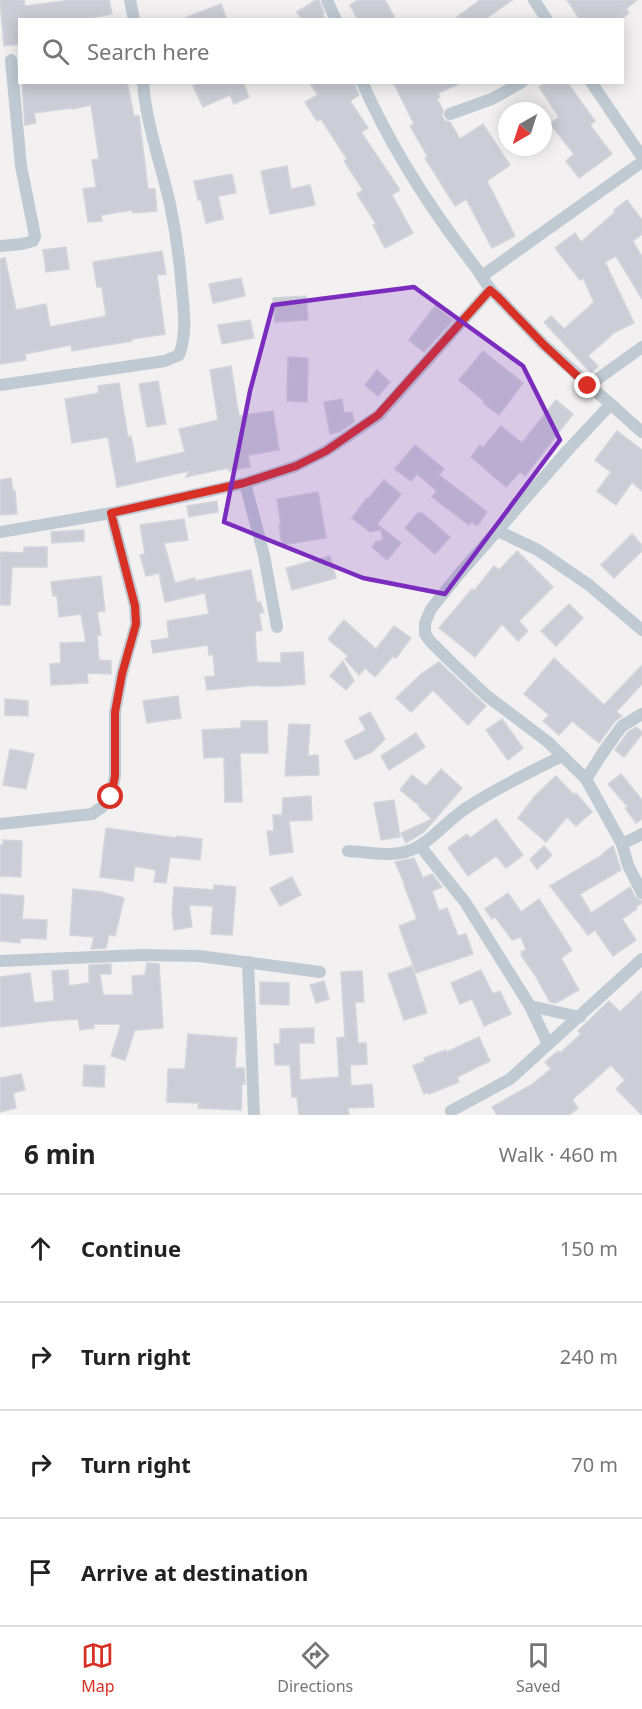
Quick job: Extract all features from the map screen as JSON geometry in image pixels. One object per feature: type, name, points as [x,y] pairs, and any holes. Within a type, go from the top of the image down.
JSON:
[{"type":"street","points":[[130,0],[134,18]]},
{"type":"street","points":[[327,0],[335,18]]},
{"type":"street","points":[[534,0],[546,18]]},
{"type":"street","points":[[0,246],[33,241],[34,236],[21,166],[10,60]]},
{"type":"street","points":[[0,385],[165,362],[179,355],[184,343],[180,267],[170,205],[145,104],[143,84]]},
{"type":"street","points":[[363,84],[386,132],[422,193],[490,290],[544,345],[642,432]]},
{"type":"street","points":[[450,114],[492,99],[518,84]]},
{"type":"street","points":[[592,84],[642,157]]},
{"type":"street","points":[[482,276],[642,162]]},
{"type":"street","points":[[0,532],[111,513],[244,483],[296,466],[326,451],[378,415],[490,290]]},
{"type":"street","points":[[588,386],[642,347]]},
{"type":"street","points":[[610,405],[568,450],[431,609],[425,623],[425,634],[429,641],[487,696],[548,742],[586,779],[622,844],[628,865],[642,893]]},
{"type":"street","points":[[244,483],[264,555],[277,627]]},
{"type":"street","points":[[0,824],[93,814],[111,797],[115,776],[115,712],[122,674],[136,624],[135,606],[111,513]]},
{"type":"street","points":[[498,531],[538,550],[589,585],[642,630]]},
{"type":"street","points":[[586,779],[622,726],[642,714]]},
{"type":"street","points":[[348,851],[396,854],[420,846],[466,808],[509,782],[562,756]]},
{"type":"street","points":[[622,844],[642,834]]},
{"type":"street","points":[[420,846],[465,902],[530,1006],[548,1044]]},
{"type":"street","points":[[0,961],[140,955],[199,956],[320,972]]},
{"type":"street","points":[[451,1111],[510,1079],[642,959]]},
{"type":"street","points":[[248,962],[254,1115]]},
{"type":"street","points":[[530,1006],[580,1017]]},
{"type":"highlighted area","points":[[414,287],[523,366],[560,440],[445,594],[363,578],[224,522],[250,391],[273,305]]},
{"type":"building","points":[[0,0],[24,0],[25,6],[64,0],[109,0],[112,14],[91,18],[18,18],[18,44],[4,46]]},
{"type":"building","points":[[319,0],[325,18],[301,18],[297,12]]},
{"type":"building","points":[[358,0],[385,0],[395,18],[357,18],[350,5]]},
{"type":"building","points":[[480,0],[512,0],[487,18],[456,18]]},
{"type":"building","points":[[567,0],[637,0],[626,9],[629,13],[623,18],[579,18]]},
{"type":"building","points":[[221,4],[226,18],[185,18]]},
{"type":"building","points":[[22,84],[127,84],[134,116],[139,116],[148,189],[155,189],[157,211],[133,213],[132,210],[101,215],[102,221],[88,222],[83,189],[96,187],[92,160],[99,159],[91,105],[34,113],[36,123],[25,125]]},
{"type":"building","points":[[197,84],[244,84],[249,97],[234,104],[230,95],[203,107],[193,86]]},
{"type":"building","points":[[310,84],[354,84],[359,95],[350,101],[368,128],[361,132],[400,190],[392,195],[413,233],[385,248],[373,225],[376,224],[357,194],[363,190],[344,161],[347,159],[321,119],[317,121],[305,102],[318,95]]},
{"type":"building","points":[[394,84],[458,84],[438,93],[440,97],[437,99],[443,110],[442,116],[445,121],[450,122],[460,139],[483,124],[498,147],[498,156],[504,156],[510,165],[487,181],[515,236],[492,248],[466,199],[455,206],[425,158],[428,157],[410,126],[414,124]]},
{"type":"building","points":[[544,84],[568,84],[595,121],[590,125],[612,154],[579,178],[566,161],[574,154],[552,126],[552,122],[559,117],[552,106],[552,102],[549,102],[539,87]]},
{"type":"building","points":[[287,166],[291,189],[310,185],[315,205],[270,214],[261,171]]},
{"type":"building","points":[[232,174],[236,193],[218,196],[223,219],[206,223],[194,181]]},
{"type":"building","points":[[627,200],[642,220],[642,234],[633,241],[642,257],[642,299],[616,256],[605,262],[634,323],[615,332],[588,356],[598,366],[591,373],[544,322],[551,316],[564,329],[594,302],[583,278],[580,280],[555,248],[575,233],[581,242]]},
{"type":"building","points":[[66,247],[69,269],[46,272],[43,250]]},
{"type":"building","points":[[162,251],[166,274],[157,275],[165,334],[72,351],[71,345],[25,354],[26,360],[0,364],[0,259],[5,258],[16,310],[46,304],[50,327],[106,316],[102,287],[97,287],[93,262]]},
{"type":"building","points":[[241,278],[245,296],[213,303],[209,284]]},
{"type":"building","points":[[306,296],[308,320],[275,322],[273,298]]},
{"type":"building","points":[[435,306],[453,320],[424,352],[409,340]]},
{"type":"building","points":[[250,320],[254,338],[222,344],[218,325]]},
{"type":"building","points":[[483,351],[523,383],[499,415],[459,380]]},
{"type":"building","points":[[288,357],[308,358],[307,402],[287,401]]},
{"type":"building","points":[[231,366],[239,416],[273,411],[279,450],[248,455],[250,467],[229,471],[228,468],[186,477],[189,471],[117,487],[108,437],[72,443],[65,399],[99,393],[98,386],[119,383],[128,437],[131,436],[136,463],[185,452],[179,429],[218,420],[210,370]]},
{"type":"building","points":[[377,370],[390,382],[378,396],[365,385]]},
{"type":"building","points":[[158,381],[166,424],[147,427],[139,384]]},
{"type":"building","points":[[342,399],[344,413],[352,412],[354,422],[339,432],[330,434],[324,402]]},
{"type":"building","points":[[556,400],[573,414],[525,476],[520,472],[506,487],[471,457],[480,445],[483,448],[501,426],[522,443]]},
{"type":"building","points":[[617,431],[642,450],[642,491],[632,482],[616,505],[597,491],[611,472],[595,460]]},
{"type":"building","points":[[415,445],[444,469],[439,475],[487,512],[477,526],[471,522],[469,525],[432,497],[437,491],[417,474],[411,481],[395,469]]},
{"type":"building","points":[[11,478],[13,491],[15,491],[17,514],[0,515],[0,480]]},
{"type":"building","points":[[384,480],[401,494],[377,524],[401,543],[387,560],[372,547],[376,542],[383,540],[381,530],[370,532],[352,518]]},
{"type":"building","points":[[318,492],[326,538],[282,545],[277,499]]},
{"type":"building","points":[[217,501],[218,512],[189,517],[187,506]]},
{"type":"building","points":[[418,513],[422,513],[450,537],[435,554],[405,528]]},
{"type":"building","points":[[184,519],[188,540],[164,543],[175,583],[251,570],[257,603],[260,602],[264,612],[259,614],[262,630],[255,632],[257,662],[281,663],[281,653],[303,652],[305,684],[259,685],[207,690],[205,677],[215,676],[213,654],[209,655],[208,645],[153,653],[151,641],[169,638],[167,621],[209,614],[205,593],[165,602],[159,573],[146,576],[140,555],[145,554],[140,525]]},
{"type":"building","points":[[84,530],[84,541],[52,543],[51,532]]},
{"type":"building","points":[[632,534],[642,545],[642,551],[614,578],[601,565]]},
{"type":"building","points":[[24,547],[47,547],[47,567],[12,567],[10,605],[0,605],[0,552],[24,553]]},
{"type":"building","points":[[517,551],[553,587],[519,621],[528,631],[518,641],[502,624],[475,657],[439,628],[494,566],[499,570]]},
{"type":"building","points":[[330,556],[336,578],[292,590],[286,568]]},
{"type":"building","points":[[101,576],[105,611],[97,612],[101,635],[97,635],[99,660],[111,661],[111,674],[87,673],[88,683],[51,685],[50,664],[61,663],[60,643],[86,642],[81,614],[59,617],[57,596],[53,596],[51,582]]},
{"type":"building","points":[[569,604],[583,618],[556,646],[541,631]]},
{"type":"building","points":[[344,620],[376,649],[394,626],[411,638],[396,658],[393,656],[375,677],[365,668],[359,675],[345,659],[348,656],[328,639]]},
{"type":"building","points":[[554,658],[604,705],[642,665],[642,684],[616,712],[622,716],[615,721],[599,743],[572,721],[559,735],[543,721],[549,715],[524,694]]},
{"type":"building","points":[[343,661],[354,681],[346,690],[330,676]]},
{"type":"building","points":[[439,662],[486,706],[468,725],[433,690],[411,712],[396,698],[421,674]]},
{"type":"building","points":[[178,696],[181,718],[147,723],[143,701]]},
{"type":"building","points":[[5,699],[28,701],[28,716],[5,715]]},
{"type":"building","points":[[370,712],[385,739],[372,752],[355,760],[345,741],[366,730],[359,718]]},
{"type":"building","points":[[502,719],[523,748],[508,760],[486,730]]},
{"type":"building","points":[[241,721],[267,721],[268,753],[240,753],[242,802],[225,802],[224,757],[204,758],[202,730],[241,728]]},
{"type":"building","points":[[289,724],[310,725],[308,756],[318,755],[319,775],[285,776]]},
{"type":"building","points":[[636,727],[642,734],[624,757],[615,750],[628,732]]},
{"type":"building","points":[[416,733],[425,747],[389,770],[381,756]]},
{"type":"building","points":[[10,749],[34,754],[26,789],[3,785]]},
{"type":"building","points":[[441,769],[462,788],[424,832],[406,843],[401,833],[432,819],[400,790],[412,775],[426,786]]},
{"type":"building","points":[[621,774],[642,800],[642,819],[636,823],[625,808],[628,807],[608,784]]},
{"type":"building","points":[[556,776],[574,795],[576,793],[592,812],[576,826],[567,817],[546,842],[518,818],[535,796]]},
{"type":"building","points":[[311,796],[312,820],[289,821],[293,852],[270,855],[267,831],[274,831],[273,815],[282,815],[283,798]]},
{"type":"building","points":[[394,800],[400,837],[381,840],[374,803]]},
{"type":"building","points":[[496,819],[523,855],[506,868],[496,856],[468,876],[448,848],[467,834],[470,838]]},
{"type":"building","points":[[106,828],[177,838],[177,836],[202,839],[200,860],[170,857],[166,883],[154,882],[156,870],[135,866],[133,881],[100,877]]},
{"type":"building","points":[[3,840],[22,841],[21,877],[0,876],[0,845],[3,845]]},
{"type":"building","points":[[544,846],[552,855],[537,869],[530,859]]},
{"type":"building","points":[[613,846],[621,870],[580,894],[591,913],[630,887],[635,897],[642,901],[636,907],[637,909],[622,919],[636,940],[613,956],[595,930],[588,935],[550,886],[604,854]]},
{"type":"building","points":[[414,858],[423,878],[432,874],[442,887],[432,891],[439,911],[447,908],[458,936],[466,934],[473,954],[416,973],[399,926],[417,919],[395,862]]},
{"type":"building","points":[[292,877],[301,895],[280,906],[270,888]]},
{"type":"building","points":[[214,885],[236,887],[232,935],[211,934],[213,906],[189,905],[192,927],[174,930],[172,913],[174,887],[214,890]]},
{"type":"building","points":[[73,889],[102,892],[124,898],[115,936],[109,934],[106,948],[91,949],[94,937],[70,935]]},
{"type":"building","points":[[508,893],[521,912],[539,899],[572,950],[561,958],[579,990],[556,1003],[550,1002],[521,955],[521,952],[526,950],[521,937],[512,940],[495,917],[492,919],[485,909]]},
{"type":"building","points":[[0,894],[24,896],[22,919],[47,920],[46,939],[20,938],[20,943],[0,941]]},
{"type":"building","points":[[147,963],[159,964],[163,1028],[135,1030],[125,1060],[111,1056],[121,1024],[93,1024],[94,1028],[80,1030],[78,1019],[0,1027],[0,977],[30,973],[34,1003],[54,1001],[52,971],[68,970],[69,986],[89,983],[89,965],[111,964],[111,974],[100,974],[103,995],[133,995],[132,976],[145,975]]},
{"type":"building","points":[[412,966],[427,1013],[404,1020],[388,974]]},
{"type":"building","points":[[481,970],[493,994],[500,991],[511,1014],[484,1026],[472,999],[460,1004],[451,983]]},
{"type":"building","points":[[362,971],[364,1002],[355,1002],[358,1043],[366,1043],[367,1064],[350,1065],[351,1086],[372,1084],[374,1107],[348,1108],[349,1115],[299,1115],[297,1097],[292,1097],[290,1065],[275,1065],[274,1044],[280,1044],[280,1029],[314,1028],[314,1043],[299,1043],[300,1080],[339,1077],[337,1038],[345,1037],[341,972]]},
{"type":"building","points":[[324,981],[329,999],[316,1003],[310,985]]},
{"type":"building","points":[[260,982],[289,983],[289,1005],[260,1004]]},
{"type":"building","points":[[642,991],[642,1115],[616,1089],[625,1080],[611,1065],[572,1100],[578,1108],[569,1115],[497,1115],[492,1107],[531,1085],[551,1069],[545,1062],[558,1051],[560,1053],[581,1034],[578,1031],[609,1001],[620,1012]]},
{"type":"building","points":[[188,1034],[237,1038],[235,1068],[244,1068],[245,1084],[242,1084],[241,1110],[198,1108],[199,1103],[167,1102],[168,1069],[185,1069]]},
{"type":"building","points":[[479,1037],[490,1061],[457,1077],[459,1082],[424,1094],[413,1066],[425,1061],[424,1058],[446,1050],[447,1052]]},
{"type":"building","points":[[84,1065],[105,1066],[104,1087],[83,1086]]},
{"type":"building","points":[[21,1074],[25,1090],[13,1093],[16,1108],[0,1112],[0,1078]]},
{"type":"route","points":[[111,797],[115,776],[115,712],[122,674],[136,624],[135,606],[111,513],[244,483],[296,466],[326,451],[378,415],[490,290],[588,386]]}]
